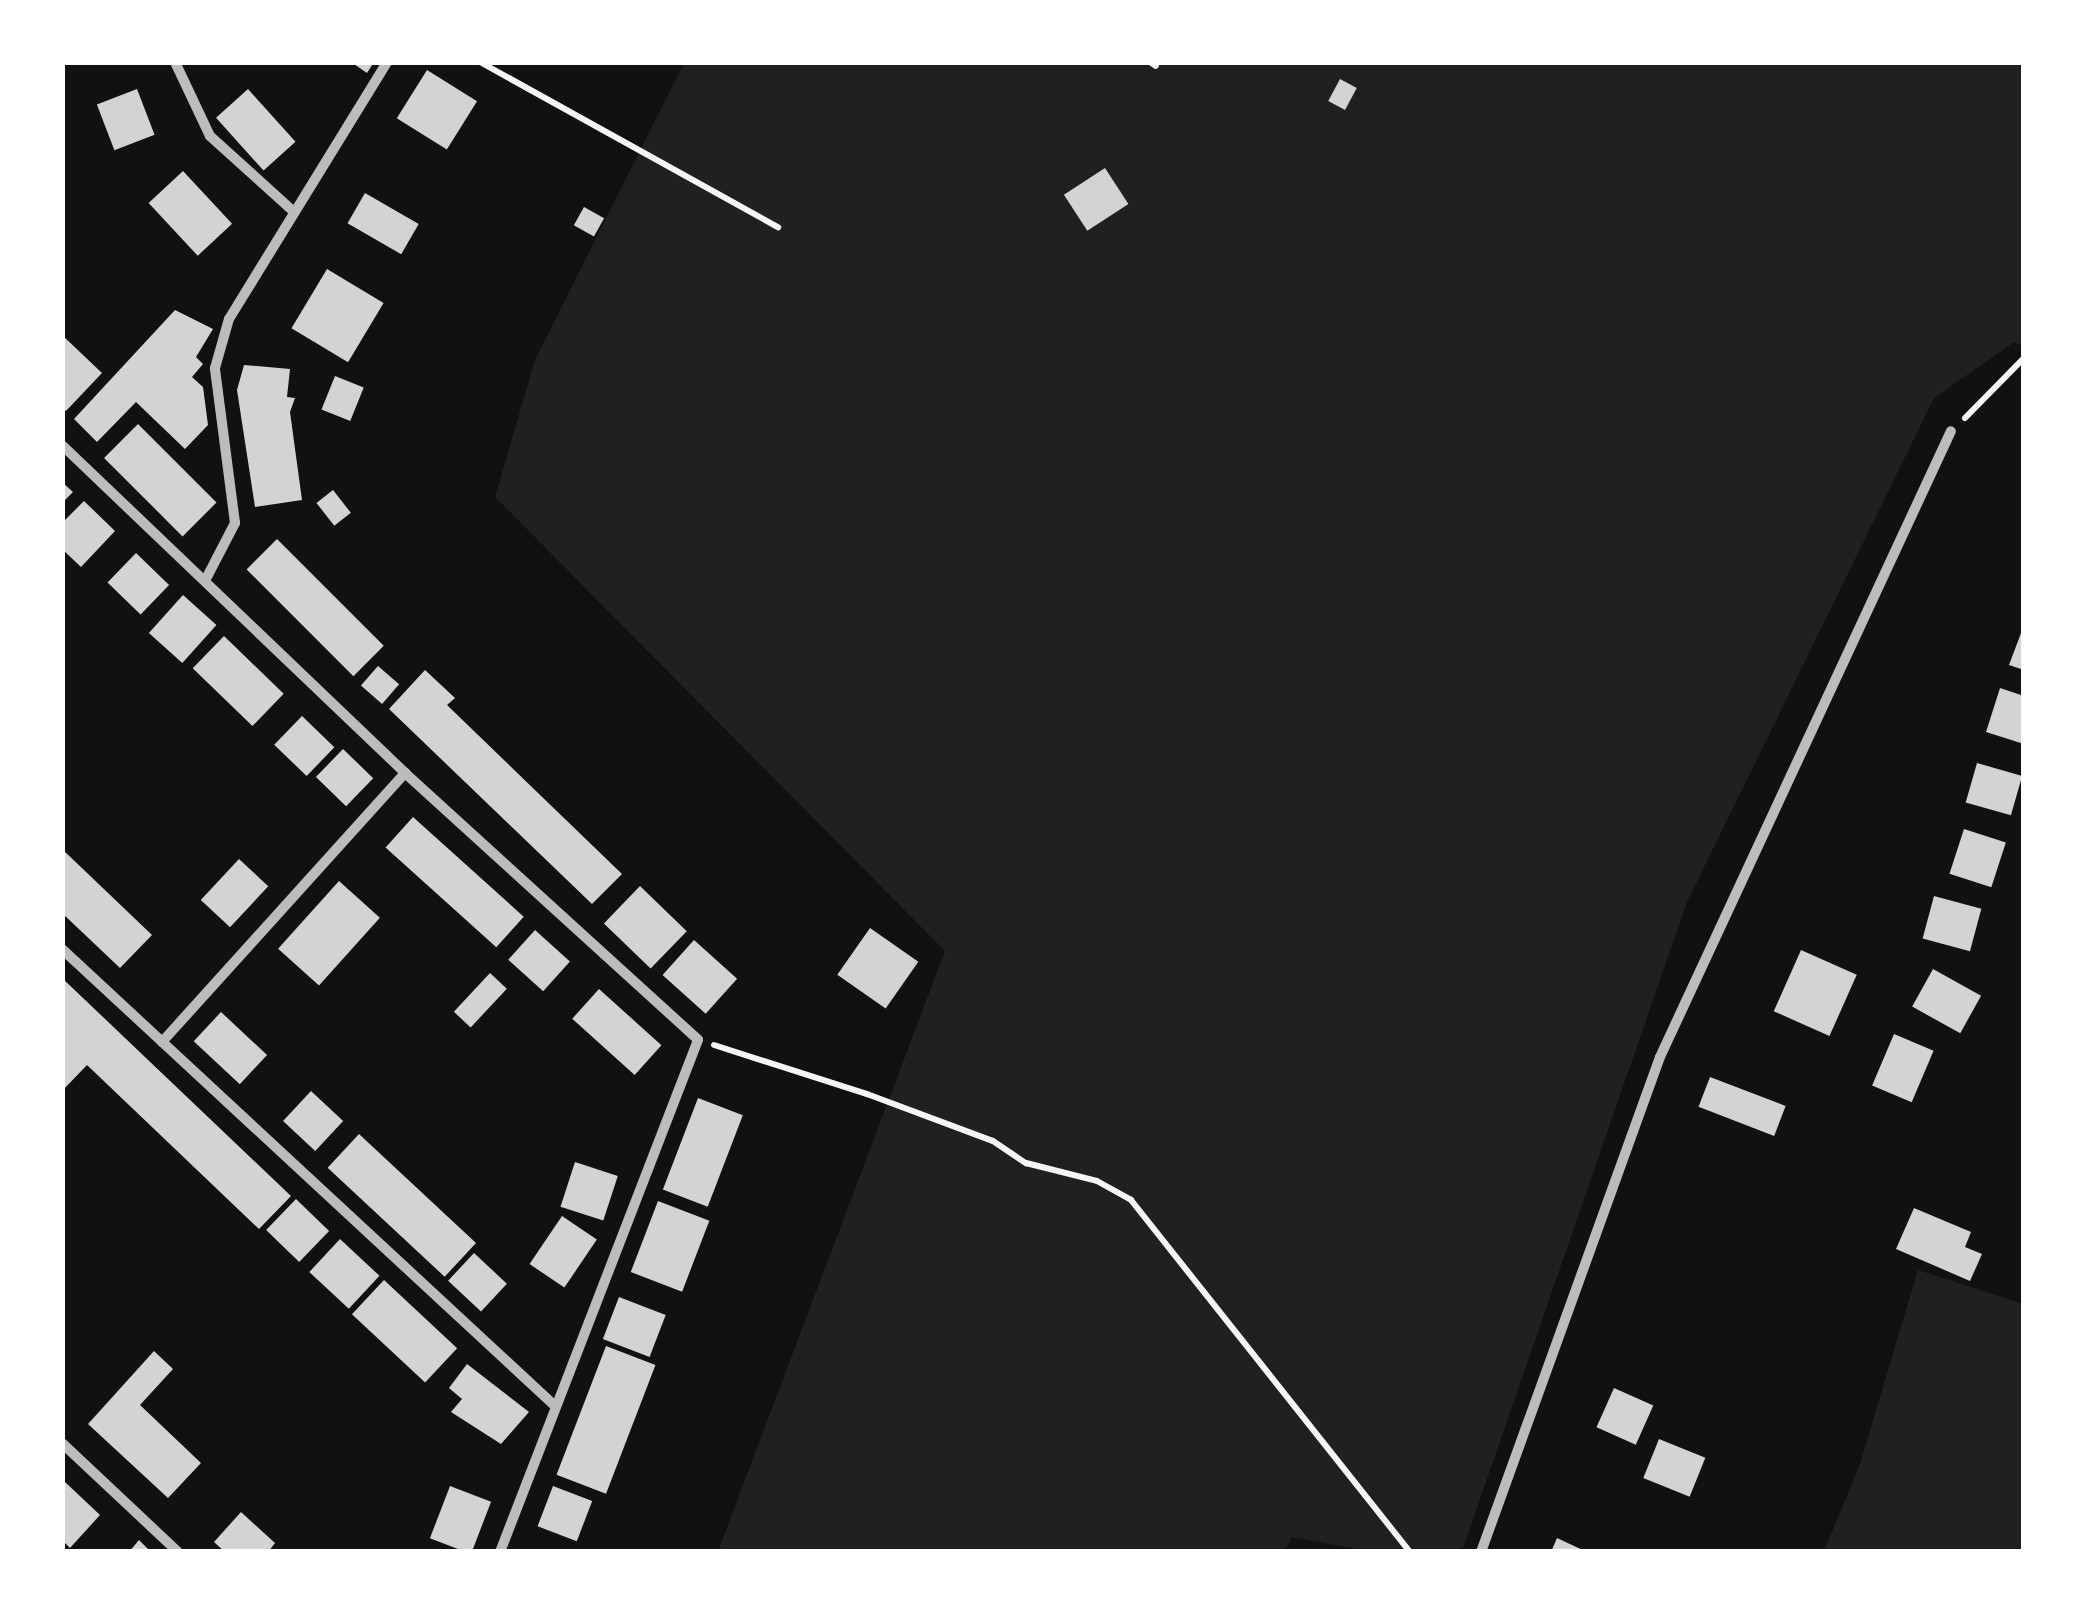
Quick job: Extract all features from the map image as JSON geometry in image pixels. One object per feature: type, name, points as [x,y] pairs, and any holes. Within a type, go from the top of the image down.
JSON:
[{"type":"street","points":[[175,62],[210,136],[293,211]]},
{"type":"street","points":[[207,577],[235,523],[215,368],[229,319],[387,62]]},
{"type":"street","points":[[1482,1552],[1660,1058],[1951,431]]},
{"type":"street","points":[[62,445],[207,577],[405,773],[698,1040],[500,1552]]},
{"type":"street","points":[[162,1042],[405,773]]},
{"type":"street","points":[[62,949],[554,1405]]},
{"type":"street","points":[[62,1444],[178,1552]]},
{"type":"path","points":[[480,62],[778,227]]},
{"type":"path","points":[[1951,431],[2024,358]]},
{"type":"path","points":[[698,1040],[868,1094],[993,1141],[1026,1163],[1097,1181],[1131,1200],[1410,1552]]},
{"type":"shaded area","points":[[684,63],[2023,63],[2023,346],[2014,342],[1934,398],[1687,902],[1462,1551],[1368,1551],[1292,1537],[1284,1552],[718,1551],[945,951],[495,497],[535,360]]},
{"type":"shaded area","points":[[1918,1270],[2023,1304],[2023,1551],[1824,1551],[1860,1464]]},
{"type":"building","points":[[351,62],[374,62],[367,73]]},
{"type":"building","points":[[427,70],[477,101],[447,150],[397,118]]},
{"type":"building","points":[[1340,79],[1357,88],[1345,110],[1328,101]]},
{"type":"building","points":[[137,89],[155,135],[114,150],[97,104]]},
{"type":"building","points":[[248,89],[296,142],[264,171],[216,118]]},
{"type":"building","points":[[1105,168],[1128,204],[1087,231],[1064,195]]},
{"type":"building","points":[[183,171],[232,224],[198,256],[149,203]]},
{"type":"building","points":[[365,193],[419,224],[401,254],[348,223]]},
{"type":"building","points":[[584,207],[604,218],[594,237],[574,225]]},
{"type":"building","points":[[327,269],[384,303],[348,362],[291,328]]},
{"type":"building","points":[[175,310],[213,329],[196,357],[203,364],[192,377],[203,387],[208,425],[185,449],[136,402],[97,442],[74,419]]},
{"type":"building","points":[[62,335],[102,373],[66,411],[62,407]]},
{"type":"building","points":[[244,365],[290,369],[287,397],[295,398],[290,412],[302,500],[255,507],[237,390]]},
{"type":"building","points":[[335,376],[364,388],[350,421],[322,409]]},
{"type":"building","points":[[138,424],[216,502],[183,536],[104,458]]},
{"type":"building","points":[[62,482],[73,492],[62,503]]},
{"type":"building","points":[[333,490],[351,513],[334,526],[316,503]]},
{"type":"building","points":[[84,501],[115,531],[81,567],[62,549],[62,523]]},
{"type":"building","points":[[277,539],[384,646],[353,676],[247,569]]},
{"type":"building","points":[[136,553],[169,585],[141,614],[108,582]]},
{"type":"building","points":[[183,595],[216,625],[182,663],[149,633]]},
{"type":"building","points":[[2024,625],[2024,670],[2009,665]]},
{"type":"building","points":[[224,636],[284,694],[252,726],[193,668]]},
{"type":"building","points":[[378,666],[399,684],[382,704],[361,686]]},
{"type":"building","points":[[425,670],[455,698],[447,705],[622,874],[592,904],[389,709]]},
{"type":"building","points":[[2000,688],[2024,696],[2024,744],[1986,732]]},
{"type":"building","points":[[302,716],[334,747],[307,776],[274,745]]},
{"type":"building","points":[[343,749],[373,778],[346,806],[316,777]]},
{"type":"building","points":[[1977,763],[2022,776],[2011,815],[1966,802]]},
{"type":"building","points":[[413,817],[524,917],[496,947],[386,847]]},
{"type":"building","points":[[1964,829],[2006,843],[1991,887],[1949,874]]},
{"type":"building","points":[[62,849],[152,935],[120,968],[62,913]]},
{"type":"building","points":[[239,859],[268,886],[230,927],[201,900]]},
{"type":"building","points":[[339,881],[380,918],[319,985],[278,949]]},
{"type":"building","points":[[640,886],[687,931],[651,969],[604,923]]},
{"type":"building","points":[[1934,896],[1981,909],[1970,951],[1923,939]]},
{"type":"building","points":[[870,928],[918,962],[886,1009],[837,975]]},
{"type":"building","points":[[535,930],[570,961],[543,991],[508,960]]},
{"type":"building","points":[[694,940],[737,979],[706,1014],[663,975]]},
{"type":"building","points":[[1801,950],[1857,975],[1829,1036],[1774,1011]]},
{"type":"building","points":[[1933,969],[1981,996],[1960,1033],[1912,1007]]},
{"type":"building","points":[[490,973],[507,989],[471,1027],[454,1012]]},
{"type":"building","points":[[62,978],[291,1196],[259,1229],[87,1065],[62,1091]]},
{"type":"building","points":[[599,989],[661,1045],[635,1075],[572,1019]]},
{"type":"building","points":[[221,1012],[267,1055],[240,1084],[194,1041]]},
{"type":"building","points":[[1894,1034],[1934,1051],[1912,1102],[1872,1086]]},
{"type":"building","points":[[1710,1077],[1786,1106],[1774,1136],[1699,1107]]},
{"type":"building","points":[[311,1091],[343,1121],[315,1151],[283,1121]]},
{"type":"building","points":[[698,1098],[743,1115],[708,1207],[663,1189]]},
{"type":"building","points":[[359,1134],[476,1243],[445,1277],[328,1168]]},
{"type":"building","points":[[575,1162],[618,1176],[603,1221],[560,1207]]},
{"type":"building","points":[[296,1199],[329,1231],[299,1262],[266,1230]]},
{"type":"building","points":[[658,1201],[709,1221],[682,1292],[631,1272]]},
{"type":"building","points":[[1914,1208],[1971,1232],[1965,1247],[1982,1254],[1970,1281],[1896,1249]]},
{"type":"building","points":[[562,1216],[597,1239],[564,1288],[530,1264]]},
{"type":"building","points":[[340,1239],[379,1276],[349,1309],[309,1272]]},
{"type":"building","points":[[474,1253],[507,1284],[481,1311],[448,1281]]},
{"type":"building","points":[[384,1280],[457,1348],[425,1383],[352,1314]]},
{"type":"building","points":[[619,1297],[666,1315],[650,1357],[603,1339]]},
{"type":"building","points":[[606,1346],[655,1365],[606,1494],[557,1475]]},
{"type":"building","points":[[154,1351],[173,1369],[140,1405],[201,1463],[168,1498],[88,1424]]},
{"type":"building","points":[[467,1364],[529,1412],[501,1444],[451,1412],[462,1399],[449,1388]]},
{"type":"building","points":[[1614,1388],[1653,1405],[1636,1445],[1597,1427]]},
{"type":"building","points":[[1659,1439],[1705,1458],[1690,1497],[1643,1478]]},
{"type":"building","points":[[65,1482],[100,1515],[70,1548],[62,1540]]},
{"type":"building","points":[[450,1486],[491,1502],[472,1552],[430,1538]]},
{"type":"building","points":[[553,1486],[592,1501],[577,1541],[538,1526]]},
{"type":"building","points":[[241,1512],[275,1543],[268,1552],[225,1552],[214,1542]]},
{"type":"building","points":[[1557,1538],[1587,1552],[1551,1552]]},
{"type":"building","points":[[139,1540],[151,1552],[129,1552]]}]
